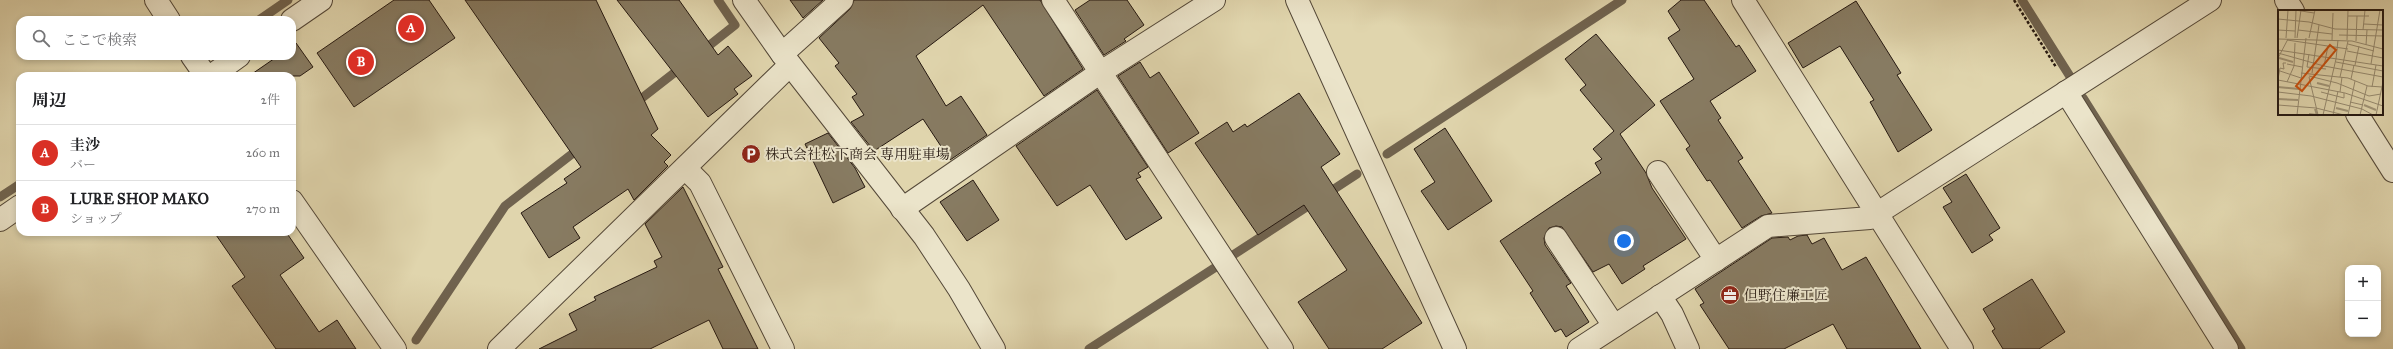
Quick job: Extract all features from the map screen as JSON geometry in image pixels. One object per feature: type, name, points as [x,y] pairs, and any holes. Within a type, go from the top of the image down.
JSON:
[{"type":"street","points":[[156,0],[166,16]]},
{"type":"street","points":[[296,17],[321,0]]},
{"type":"street","points":[[744,0],[786,60],[942,262],[994,349]]},
{"type":"street","points":[[499,349],[685,168],[842,0]]},
{"type":"street","points":[[1053,0],[1282,349]]},
{"type":"street","points":[[902,209],[1101,72],[1214,0]]},
{"type":"street","points":[[1297,0],[1455,349]]},
{"type":"street","points":[[1743,0],[1962,349]]},
{"type":"street","points":[[1579,349],[1768,226],[1870,218],[2210,0]]},
{"type":"street","points":[[2286,0],[2292,10]]},
{"type":"street","points":[[195,60],[203,72]]},
{"type":"street","points":[[217,72],[233,60]]},
{"type":"street","points":[[2068,91],[2227,349]]},
{"type":"street","points":[[2358,115],[2390,160]]},
{"type":"street","points":[[685,168],[700,183],[783,349]]},
{"type":"street","points":[[1658,172],[1716,260]]},
{"type":"street","points":[[296,207],[394,349]]},
{"type":"street","points":[[0,220],[16,209]]},
{"type":"street","points":[[1556,238],[1614,326]]},
{"type":"street","points":[[1660,296],[1672,314],[1688,349]]},
{"type":"path","points":[[2014,0],[2068,91]]},
{"type":"building","points":[[394,0],[429,0],[455,38],[354,107],[317,53]]},
{"type":"building","points":[[465,0],[596,0],[658,129],[651,135],[671,155],[664,162],[668,166],[634,200],[628,189],[573,227],[580,238],[549,258],[521,213],[567,183],[564,179],[581,167]]},
{"type":"building","points":[[617,0],[679,0],[718,55],[728,46],[752,76],[734,89],[738,94],[708,117]]},
{"type":"building","points":[[790,0],[823,0],[803,18]]},
{"type":"building","points":[[854,0],[1040,0],[1083,69],[1044,96],[983,5],[916,56],[946,106],[961,96],[987,135],[950,160],[923,119],[874,151],[851,122],[864,115],[852,97],[857,94],[835,66],[839,63],[819,38],[850,9]]},
{"type":"building","points":[[1090,0],[1127,0],[1144,25],[1124,39],[1126,41],[1104,55],[1075,10]]},
{"type":"building","points":[[1681,0],[1704,0],[1736,47],[1739,45],[1756,71],[1710,101],[1721,118],[1718,120],[1743,158],[1738,161],[1772,213],[1761,216],[1742,228],[1710,180],[1707,181],[1686,149],[1690,146],[1660,101],[1694,79],[1668,38],[1680,30],[1668,11]]},
{"type":"building","points":[[1856,1],[1901,73],[1897,75],[1932,130],[1898,152],[1870,102],[1874,100],[1840,46],[1803,68],[1788,43]]},
{"type":"building","points":[[1596,34],[1655,105],[1620,134],[1646,173],[1652,188],[1686,239],[1643,266],[1645,269],[1622,284],[1609,264],[1593,272],[1562,227],[1556,226],[1549,228],[1544,238],[1545,245],[1571,283],[1566,286],[1589,322],[1566,337],[1561,329],[1555,332],[1530,293],[1533,291],[1500,241],[1601,173],[1595,163],[1602,159],[1593,149],[1614,131],[1580,90],[1586,85],[1565,59]]},
{"type":"building","points":[[296,43],[313,67],[300,76],[296,76],[296,72],[255,72],[272,60],[296,60]]},
{"type":"building","points":[[1140,62],[1150,78],[1159,72],[1199,133],[1168,153],[1118,76]]},
{"type":"building","points":[[1097,90],[1148,167],[1138,173],[1141,177],[1136,179],[1162,218],[1126,240],[1090,185],[1057,206],[1016,146]]},
{"type":"building","points":[[1299,93],[1340,154],[1321,167],[1422,323],[1382,349],[1329,349],[1298,302],[1347,270],[1304,205],[1258,235],[1195,143],[1227,122],[1233,132],[1245,124],[1247,127]]},
{"type":"building","points":[[1445,128],[1492,201],[1448,230],[1421,191],[1435,182],[1414,149]]},
{"type":"building","points":[[828,133],[855,168],[865,187],[833,203],[805,144]]},
{"type":"building","points":[[1966,174],[2000,228],[1989,235],[1993,240],[1972,253],[1943,207],[1952,202],[1943,188]]},
{"type":"building","points":[[973,180],[999,220],[967,241],[940,202]]},
{"type":"building","points":[[683,187],[723,267],[718,269],[758,349],[723,349],[709,320],[650,349],[539,349],[577,330],[569,314],[596,300],[594,297],[657,267],[654,261],[662,257],[645,224]]},
{"type":"building","points":[[1807,235],[1812,244],[1824,238],[1842,270],[1866,257],[1921,349],[1847,349],[1833,324],[1784,349],[1729,349],[1700,305],[1704,303],[1695,289],[1772,238],[1788,237],[1790,240],[1798,236]]},
{"type":"building","points":[[217,236],[289,236],[304,258],[280,275],[319,332],[337,320],[356,349],[276,349],[232,286],[245,277]]},
{"type":"building","points":[[2032,279],[2065,332],[2039,349],[2003,349],[1992,331],[1995,329],[1983,309]]},
{"type":"waterway","points":[[265,16],[288,0]]},
{"type":"waterway","points":[[701,52],[735,25],[718,0]]},
{"type":"waterway","points":[[1387,154],[1622,0]]},
{"type":"waterway","points":[[2022,0],[2071,78]]},
{"type":"waterway","points":[[633,105],[683,66]]},
{"type":"waterway","points":[[2083,98],[2241,349]]},
{"type":"waterway","points":[[416,340],[505,206],[581,147]]},
{"type":"waterway","points":[[1230,257],[1357,174]]},
{"type":"waterway","points":[[0,197],[16,187]]},
{"type":"waterway","points":[[1089,349],[1219,265]]},
{"type":"place","name":"圭沙","points":[[411,28]]},
{"type":"place","name":"LURE SHOP MAKO","points":[[361,62]]},
{"type":"place","name":"株式会社松下商会 専用駐車場","points":[[751,154]]},
{"type":"place","name":"但野住廉工匠","points":[[1730,295]]}]
